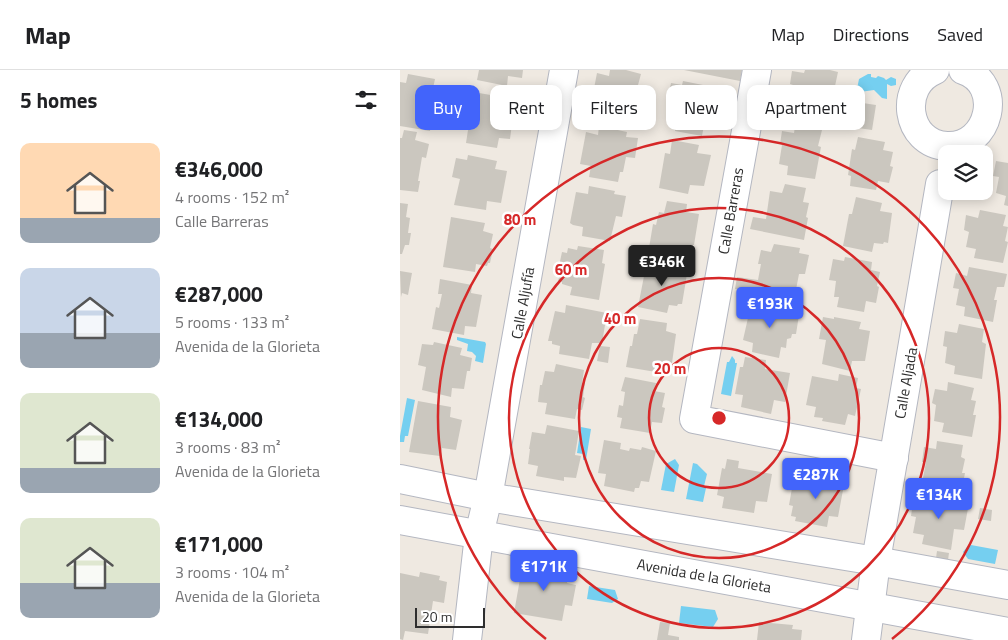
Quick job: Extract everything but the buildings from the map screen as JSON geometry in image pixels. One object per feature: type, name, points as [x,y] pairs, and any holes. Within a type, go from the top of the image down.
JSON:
[{"type":"street","name":"Calle Aljufía","points":[[467,640],[479,535],[488,498],[564,70]]},
{"type":"street","name":"Calle Barreras","points":[[756,70],[694,418],[894,458]]},
{"type":"street","points":[[935,70],[929,72],[913,91],[910,104],[911,116],[916,128],[924,137],[936,144],[942,145]]},
{"type":"street","points":[[963,70],[978,79],[985,90],[989,103],[987,116],[982,128],[967,145]]},
{"type":"street","points":[[924,137],[938,168]]},
{"type":"street","name":"Calle Aljada","points":[[866,640],[873,583],[939,200]]},
{"type":"street","name":"Avenida de la Glorieta","points":[[400,479],[873,583],[1008,632]]},
{"type":"street","name":"Avenida de la Glorieta","points":[[400,520],[479,535],[873,583],[1008,585]]},
{"type":"water","points":[[868,74],[871,74],[871,77],[876,78],[878,76],[886,80],[891,77],[896,79],[896,85],[891,86],[887,84],[887,99],[882,98],[874,90],[865,91],[865,85],[858,85],[859,79]]},
{"type":"water","points":[[457,337],[485,342],[483,363],[475,361],[476,356],[472,352],[467,351],[468,344],[457,340]]},
{"type":"water","points":[[732,356],[735,363],[737,363],[731,396],[721,394],[727,362],[729,362]]},
{"type":"water","points":[[407,398],[415,400],[408,436],[405,436],[404,442],[400,442],[400,436]]},
{"type":"water","points":[[581,427],[591,429],[586,460],[583,460],[583,454],[577,453]]},
{"type":"water","points":[[675,459],[679,465],[674,492],[661,490],[666,464]]},
{"type":"water","points":[[693,463],[697,464],[707,474],[703,502],[686,499]]},
{"type":"water","points":[[971,545],[998,550],[995,564],[968,559],[963,552]]},
{"type":"water","points":[[589,586],[615,590],[618,599],[612,603],[587,599]]},
{"type":"water","points":[[681,606],[715,610],[718,619],[713,627],[679,623]]}]
